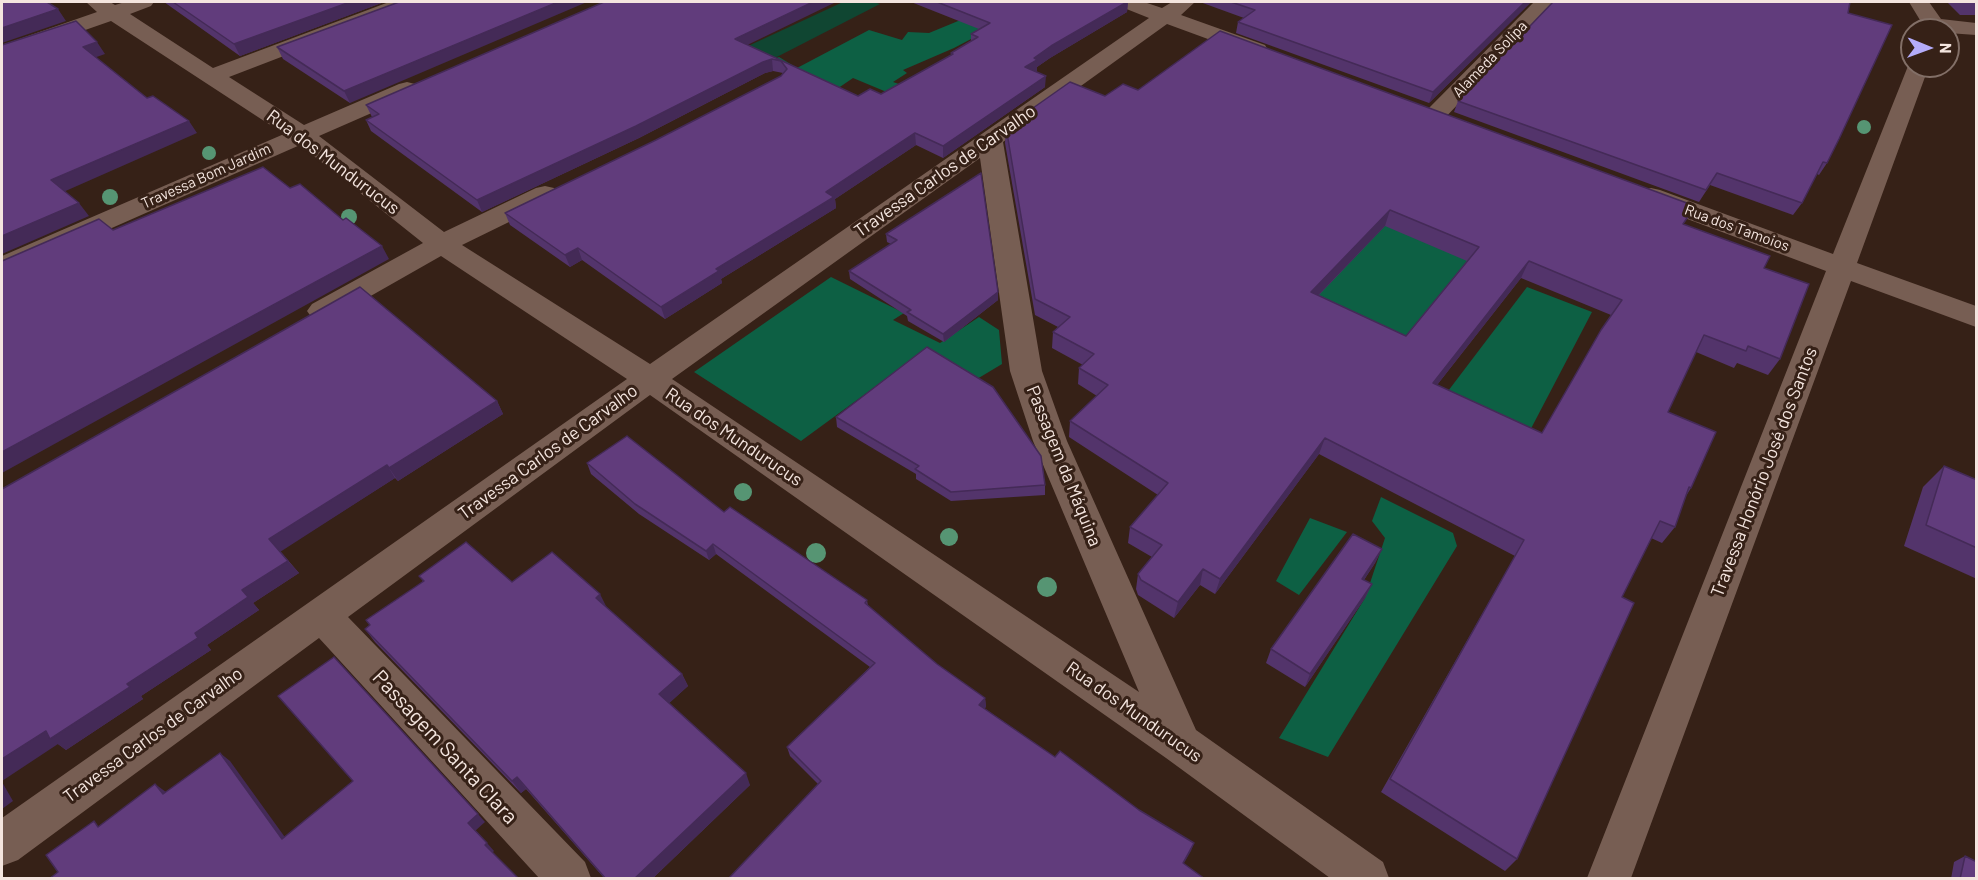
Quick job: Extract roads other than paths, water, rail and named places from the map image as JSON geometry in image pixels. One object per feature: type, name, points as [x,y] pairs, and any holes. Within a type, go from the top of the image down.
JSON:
[{"type":"street","points":[[2,52],[105,7],[144,2]]},
{"type":"street","points":[[212,76],[407,2]]},
{"type":"street","points":[[1126,2],[1176,8],[1278,57]]},
{"type":"street","name":"Alameda Solipa","points":[[1434,116],[1545,2]]},
{"type":"street","points":[[1919,2],[1928,18]]},
{"type":"street","name":"Rua dos Mundurucus","points":[[105,7],[301,134],[442,244],[650,379],[1181,744],[1367,879]]},
{"type":"street","name":"Travessa Carlos de Carvalho","points":[[2,844],[650,379],[1176,8]]},
{"type":"street","points":[[1960,29],[1977,29]]},
{"type":"street","name":"Travessa Bom Jardim","points":[[2,266],[433,77]]},
{"type":"street","name":"Travessa Honório José dos Santos","points":[[1609,879],[1913,78]]},
{"type":"street","name":"Passagem da Máquina","points":[[990,140],[1026,371],[1050,441],[1181,744]]},
{"type":"street","points":[[298,324],[442,244],[566,184]]},
{"type":"street","name":"Rua dos Tamoios","points":[[1633,190],[1977,317]]},
{"type":"street","name":"Passagem Santa Clara","points":[[321,615],[569,879]]}]
